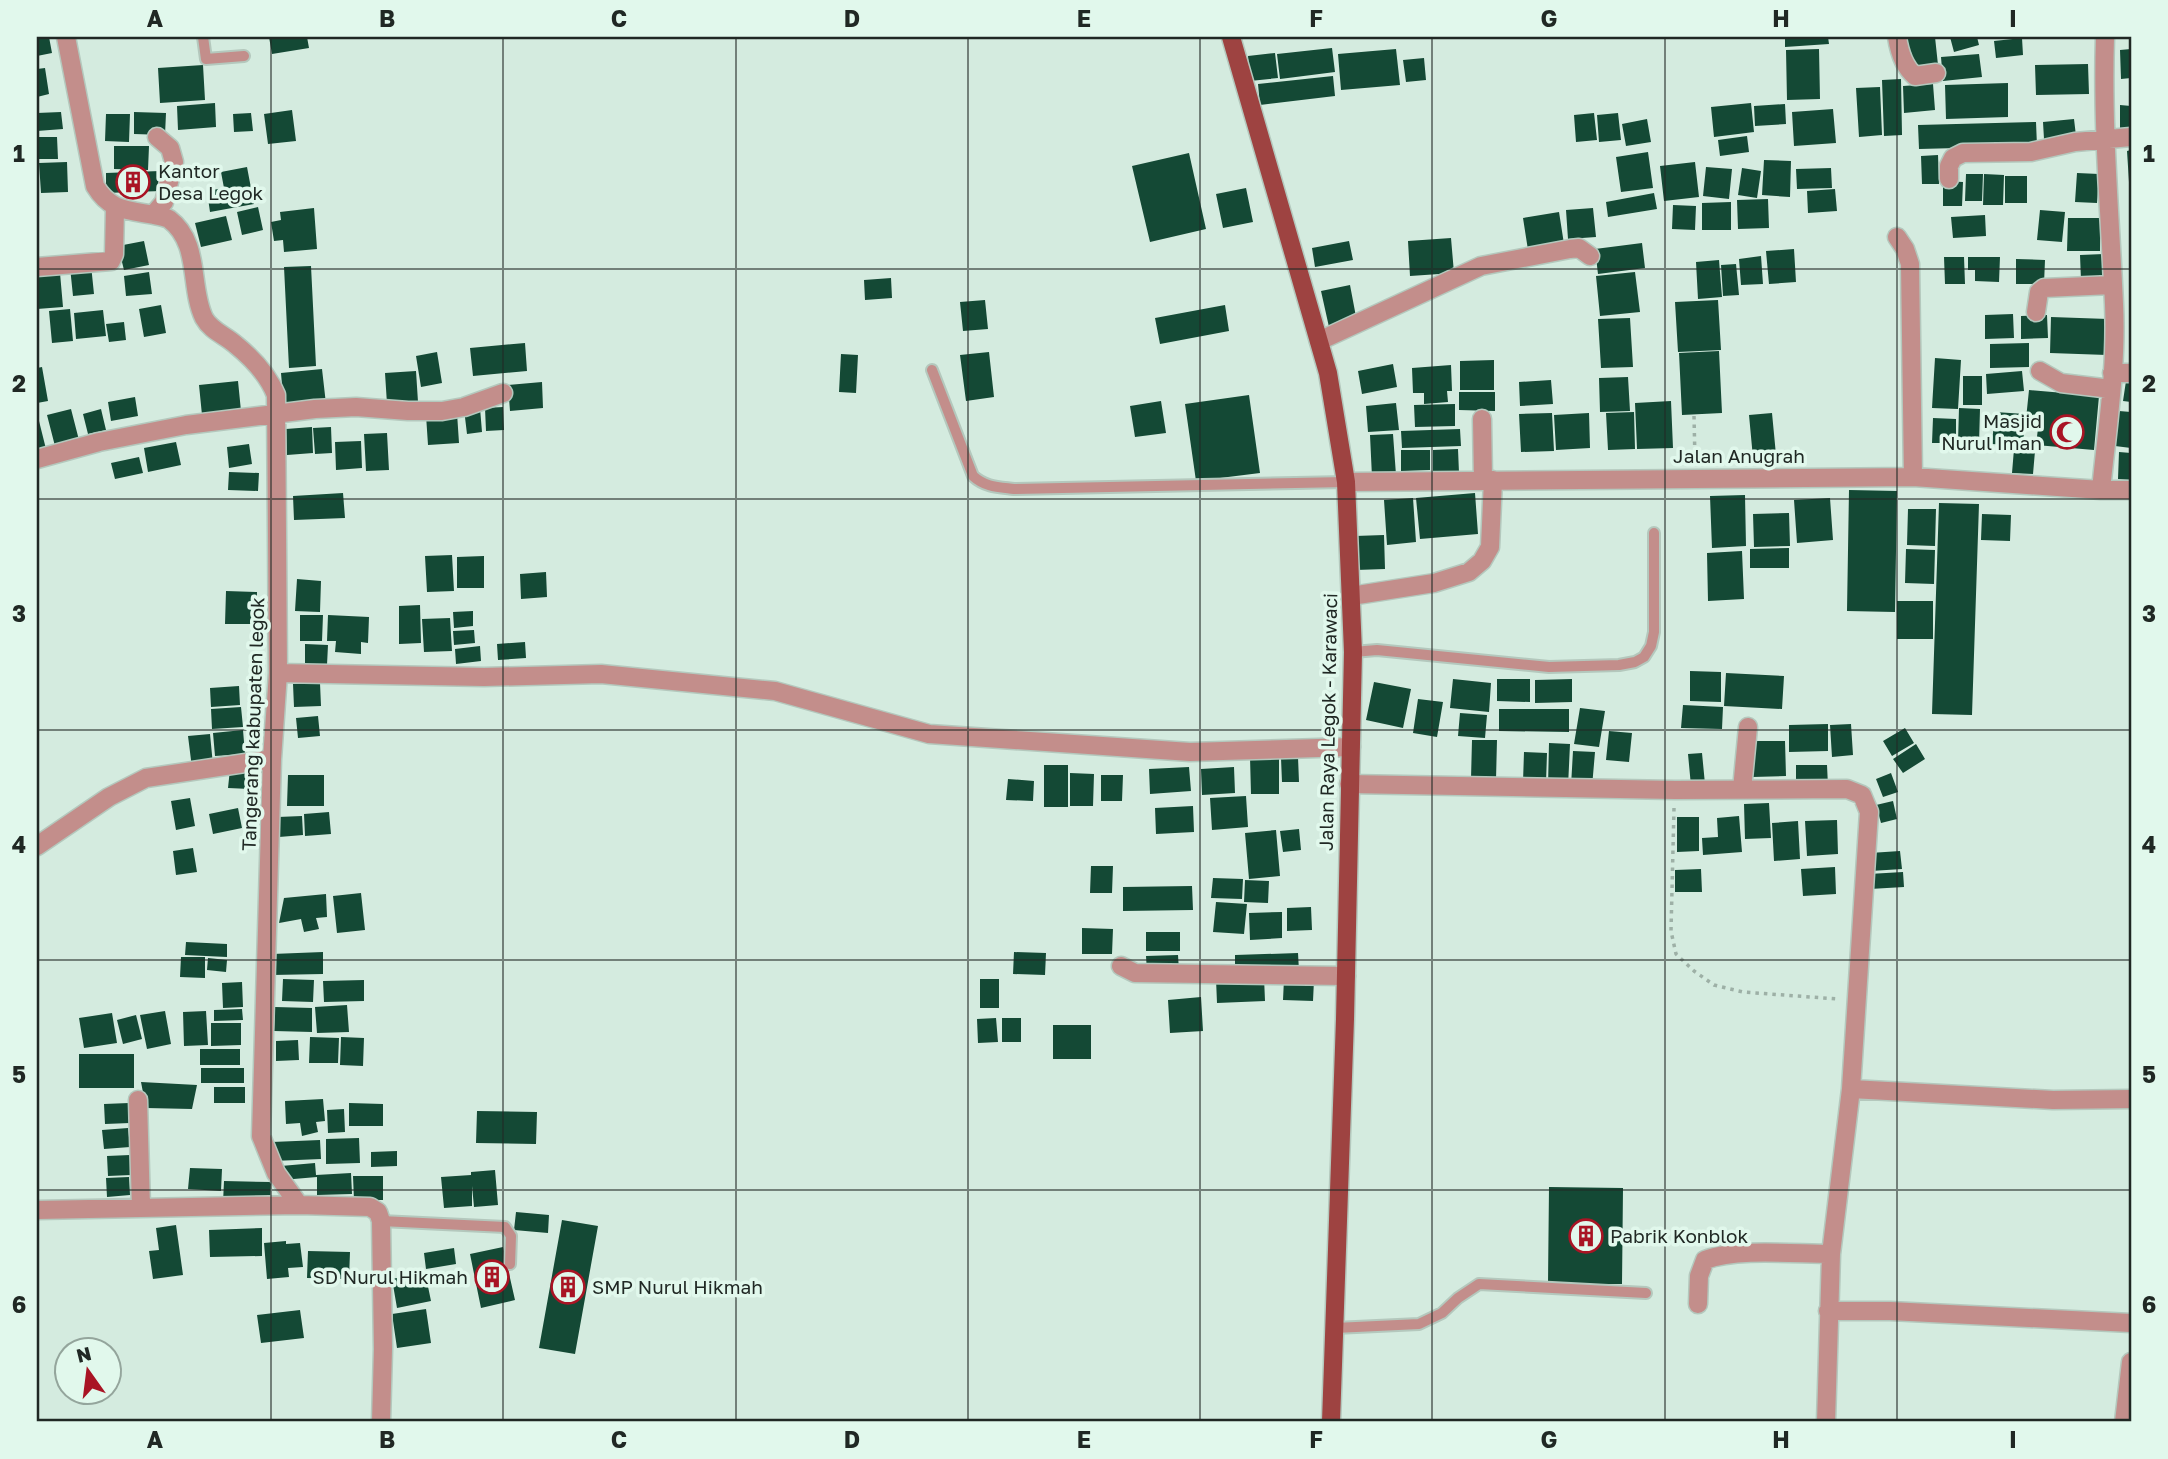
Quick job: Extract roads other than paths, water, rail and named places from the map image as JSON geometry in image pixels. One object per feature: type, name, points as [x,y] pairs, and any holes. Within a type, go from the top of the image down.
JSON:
[{"type":"main road","name":"Jalan Raya Legok - Karawaci","points":[[1231,37],[1328,373],[1346,482],[1353,652],[1346,976],[1331,1422]]},
{"type":"street","points":[[37,267],[111,261],[114,254],[115,208],[103,199],[95,186],[66,37]]},
{"type":"street","points":[[1897,37],[1899,48],[1915,76],[1936,73]]},
{"type":"street","points":[[2101,490],[2123,304],[2112,285],[2103,89],[2105,37]]},
{"type":"street","points":[[153,215],[164,202],[174,162],[170,148],[157,137]]},
{"type":"street","points":[[1949,178],[1953,158],[1963,153],[2031,152],[2075,142],[2131,137]]},
{"type":"street","name":"Tangerang kabupaten legok","points":[[115,208],[168,218],[182,233],[193,260],[202,314],[209,326],[236,345],[272,383],[276,395],[278,673],[272,758],[261,1136],[276,1173],[299,1205]]},
{"type":"street","points":[[1897,237],[1910,264],[1913,477]]},
{"type":"street","points":[[1319,341],[1481,267],[1579,248],[1590,256]]},
{"type":"street","points":[[2036,312],[2039,292],[2044,288],[2112,285]]},
{"type":"street","points":[[2040,371],[2073,386],[2112,381],[2131,373]]},
{"type":"street","points":[[37,459],[99,442],[186,425],[316,409],[356,407],[442,411],[464,407],[503,393]]},
{"type":"street","points":[[1352,596],[1434,583],[1469,572],[1482,561],[1490,547],[1488,480],[1482,418]]},
{"type":"street","name":"Jalan Anugrah","points":[[1346,482],[1913,477],[2131,490]]},
{"type":"street","points":[[278,673],[484,677],[601,674],[775,691],[929,734],[1190,752],[1350,747]]},
{"type":"street","points":[[1742,789],[1748,727]]},
{"type":"street","points":[[37,846],[109,797],[146,778],[272,758]]},
{"type":"street","points":[[1349,783],[1675,790],[1847,789],[1862,795],[1870,812],[1851,1089],[1831,1254],[1826,1422]]},
{"type":"street","points":[[1121,966],[1135,973],[1346,976]]},
{"type":"street","points":[[1851,1089],[2053,1100],[2131,1099]]},
{"type":"street","points":[[138,1100],[141,1208]]},
{"type":"street","points":[[37,1210],[370,1206],[378,1212],[381,1221],[381,1422]]},
{"type":"street","points":[[1698,1304],[1699,1276],[1705,1260],[1714,1256],[1831,1254]]},
{"type":"street","points":[[1828,1311],[1890,1311],[2131,1323]]},
{"type":"street","points":[[2124,1422],[2131,1363]]},
{"type":"lane","points":[[203,37],[206,59],[244,56]]},
{"type":"lane","points":[[932,370],[973,476],[991,486],[1014,489],[1346,482]]},
{"type":"lane","points":[[1353,652],[1377,650],[1549,667],[1635,662],[1644,657],[1651,646],[1654,632],[1654,533]]},
{"type":"lane","points":[[381,1221],[505,1227],[511,1236],[510,1264]]},
{"type":"lane","points":[[1335,1328],[1419,1324],[1442,1313],[1458,1297],[1479,1284],[1646,1293]]},
{"type":"place","name":"Kantor Desa Legok","points":[[133,182]]},
{"type":"place","name":"Masjid Nurul Iman","points":[[2067,432]]},
{"type":"place","name":"Pabrik Konblok","points":[[1586,1236]]},
{"type":"place","name":"SD Nurul Hikmah","points":[[492,1277]]},
{"type":"place","name":"SMP Nurul Hikmah","points":[[568,1287]]}]
